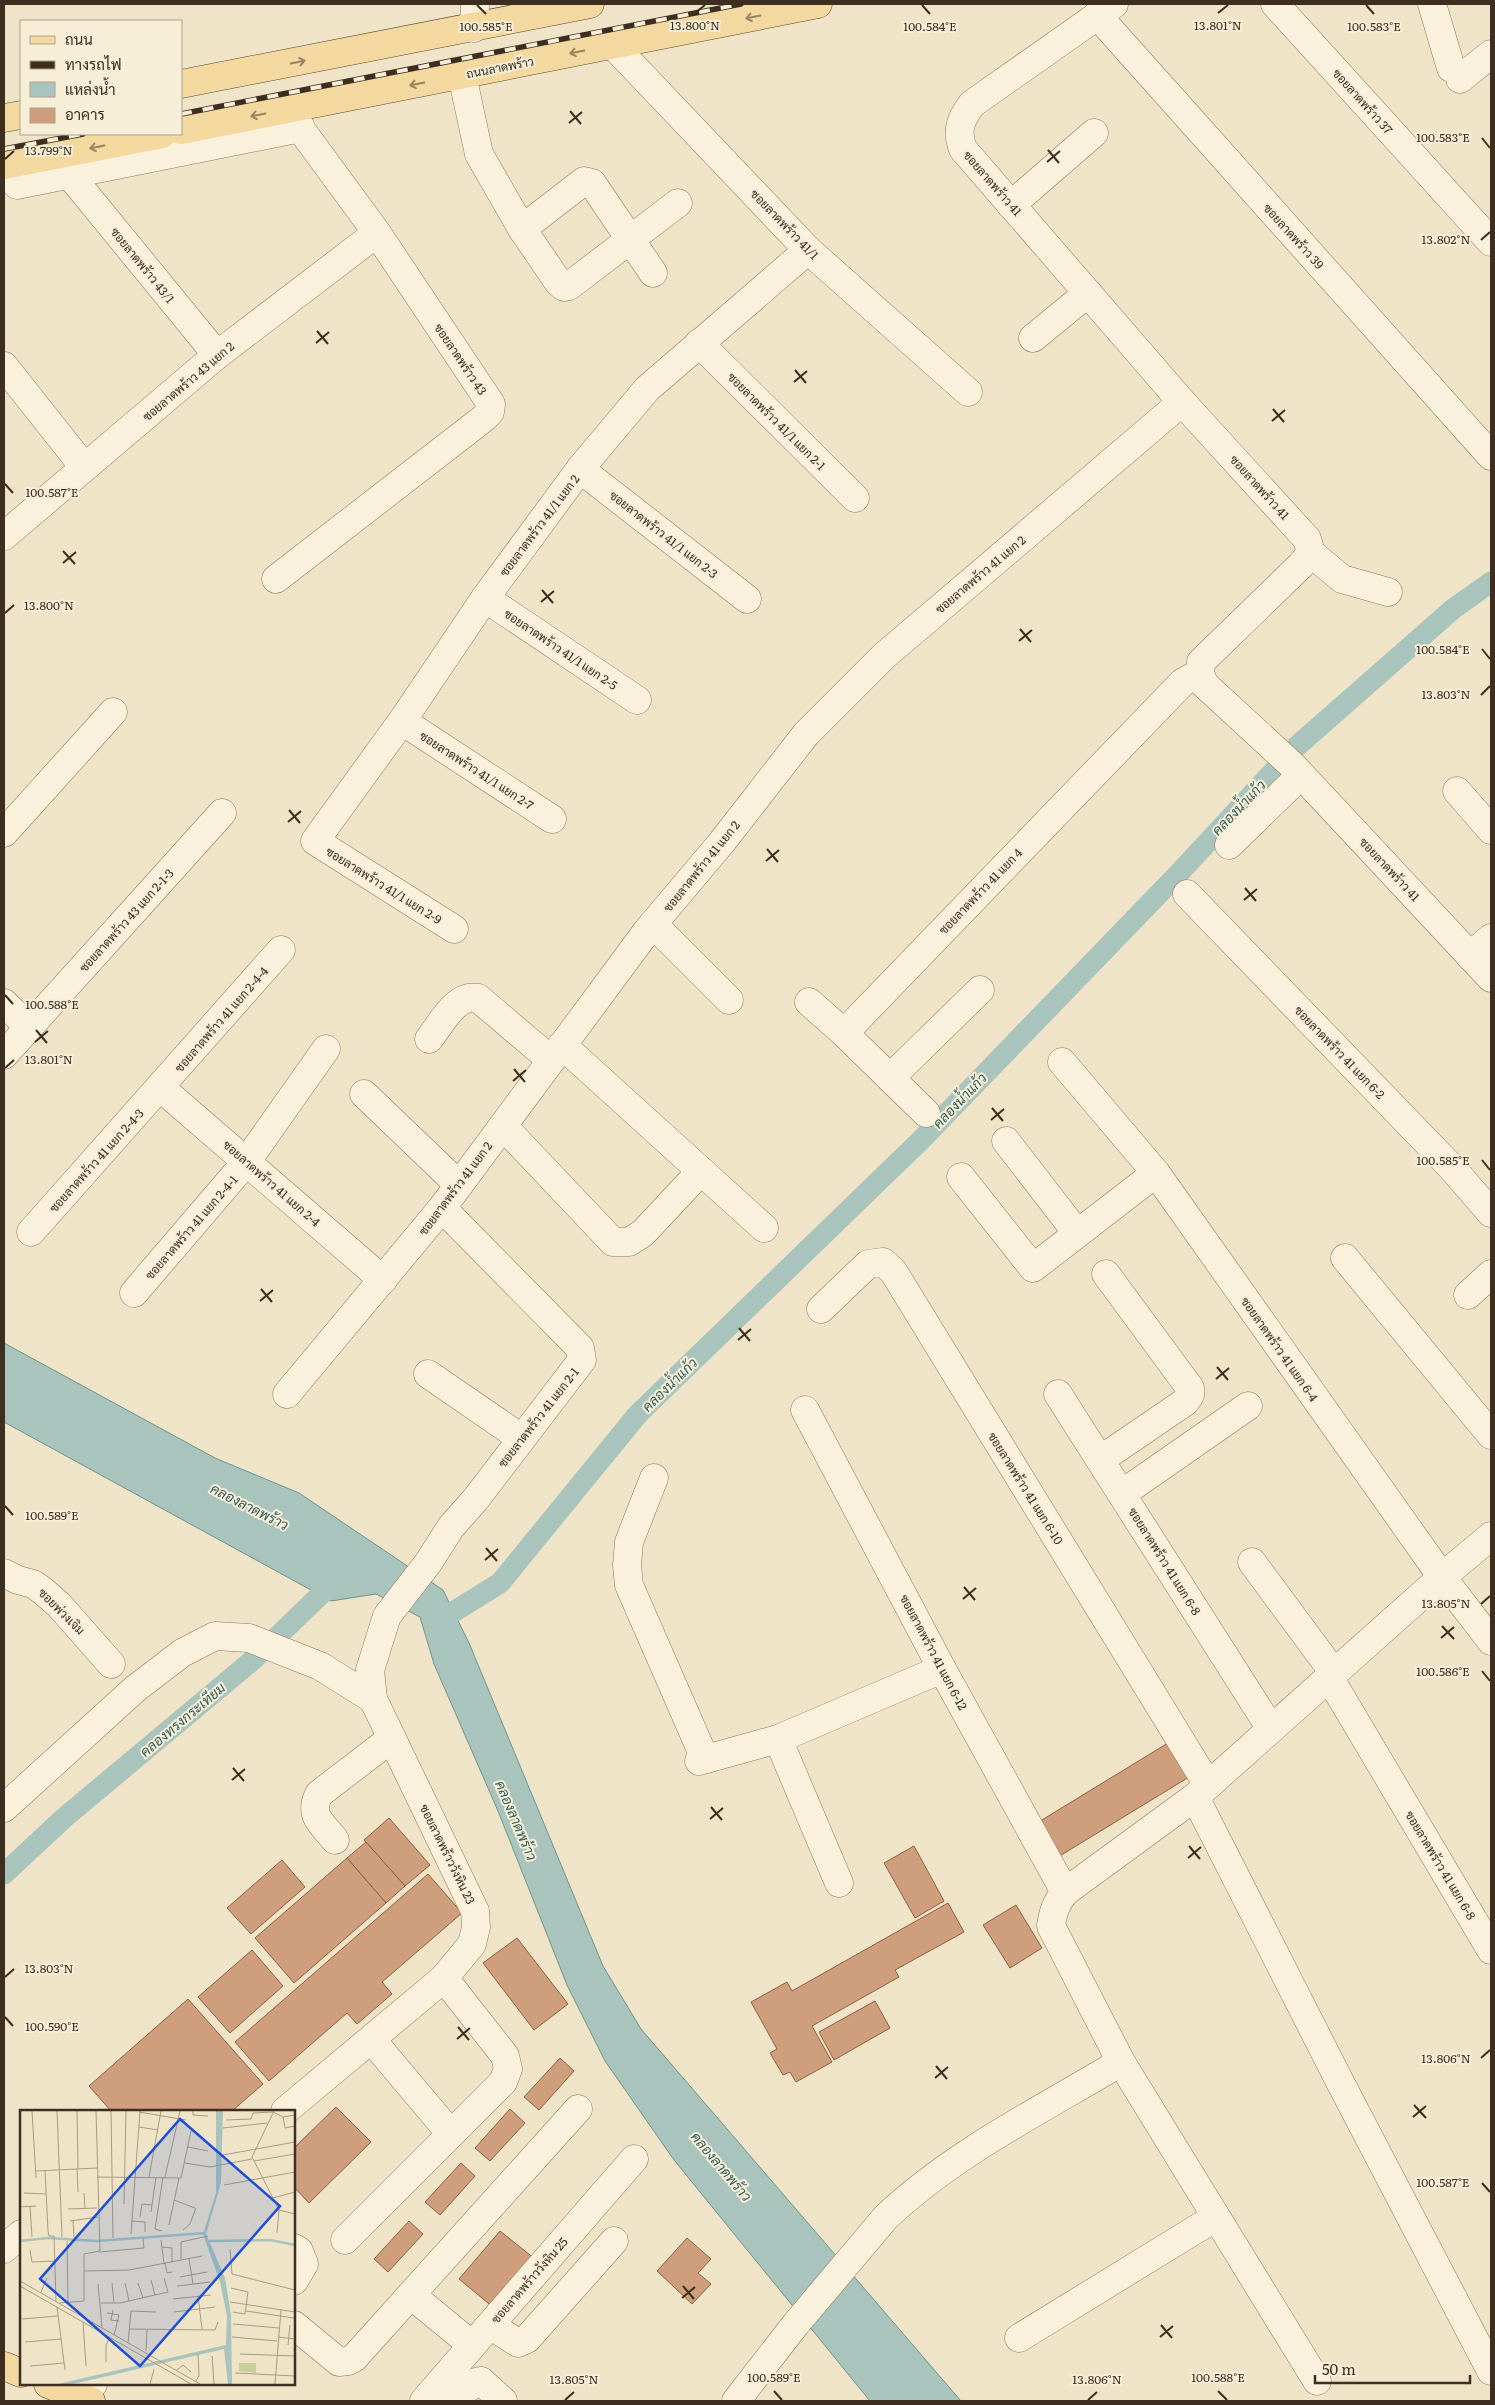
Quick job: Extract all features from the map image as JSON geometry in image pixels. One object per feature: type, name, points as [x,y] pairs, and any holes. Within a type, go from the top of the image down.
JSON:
[{"type":"main road","points":[[182,84],[475,16],[590,4]]},
{"type":"main road","name":"ถนนลาดพร้าว","points":[[182,130],[294,119],[462,75],[818,4]]},
{"type":"main road","points":[[4,118],[20,115]]},
{"type":"main road","points":[[10,175],[158,135]]},
{"type":"main road","points":[[4,2366],[20,2373]]},
{"type":"main road","points":[[52,2385],[89,2394]]},
{"type":"street","name":"ซอยลาดพร้าว 37","points":[[1275,4],[1491,242]]},
{"type":"street","points":[[1432,4],[1456,74],[1491,54]]},
{"type":"street","name":"ซอยลาดพร้าว 41","points":[[1106,9],[972,104],[963,116],[958,130],[963,149],[1182,402],[1308,539],[1311,553]]},
{"type":"street","name":"ซอยลาดพร้าว 39","points":[[1106,9],[1491,456]]},
{"type":"street","name":"ซอยลาดพร้าว 41/1","points":[[614,45],[808,250],[968,392]]},
{"type":"street","points":[[462,75],[479,154],[522,229],[559,284],[569,286],[678,203]]},
{"type":"street","points":[[10,175],[69,174],[294,119]]},
{"type":"street","name":"ซอยลาดพร้าว 43","points":[[276,579],[490,412],[491,404],[377,232],[294,119]]},
{"type":"street","points":[[1011,205],[1094,133]]},
{"type":"street","name":"ซอยลาดพร้าว 43/1","points":[[69,174],[216,356]]},
{"type":"street","points":[[522,229],[584,181],[592,183],[654,273]]},
{"type":"street","name":"ซอยลาดพร้าว 43 แยก 2","points":[[4,536],[216,356],[377,232]]},
{"type":"street","name":"ซอยลาดพร้าว 41/1 แยก 2","points":[[315,841],[402,721],[485,598],[580,469],[647,389],[808,250]]},
{"type":"street","points":[[1033,338],[1088,293]]},
{"type":"street","name":"ซอยลาดพร้าว 41/1 แยก 2-1","points":[[699,343],[855,498]]},
{"type":"street","points":[[4,366],[84,467]]},
{"type":"street","name":"ซอยลาดพร้าว 41 แยก 2","points":[[288,1394],[442,1208],[556,1052],[653,924],[722,842],[806,734],[884,656],[1182,402]]},
{"type":"street","name":"ซอยลาดพร้าว 41/1 แยก 2-3","points":[[580,469],[747,599]]},
{"type":"street","points":[[1200,673],[1201,662],[1311,553],[1342,580],[1388,592]]},
{"type":"street","name":"ซอยลาดพร้าว 41/1 แยก 2-5","points":[[485,598],[637,700]]},
{"type":"street","name":"ซอยลาดพร้าว 41","points":[[1200,673],[1204,684],[1297,771],[1491,978]]},
{"type":"street","name":"ซอยลาดพร้าว 41 แยก 4","points":[[844,1033],[1183,682],[1200,673]]},
{"type":"street","points":[[4,833],[113,712]]},
{"type":"street","name":"ซอยลาดพร้าว 41/1 แยก 2-7","points":[[402,721],[552,819]]},
{"type":"street","points":[[1228,846],[1297,771]]},
{"type":"street","points":[[1457,791],[1491,830]]},
{"type":"street","name":"ซอยลาดพร้าว 43 แยก 2-1-3","points":[[4,1054],[222,813]]},
{"type":"street","name":"ซอยลาดพร้าว 41/1 แยก 2-9","points":[[315,841],[454,929]]},
{"type":"street","name":"ซอยลาดพร้าว 41 แยก 6-2","points":[[1187,894],[1452,1168],[1491,1213]]},
{"type":"street","points":[[653,924],[729,1000]]},
{"type":"street","points":[[1470,956],[1491,938]]},
{"type":"street","name":"ซอยลาดพร้าว 41 แยก 2-4-4","points":[[161,1088],[282,950]]},
{"type":"street","points":[[890,1078],[980,990]]},
{"type":"street","points":[[429,1040],[460,1000],[469,996],[478,998],[556,1052],[701,1171],[764,1228]]},
{"type":"street","points":[[809,1002],[844,1033],[926,1113]]},
{"type":"street","points":[[4,1003],[29,1027]]},
{"type":"street","name":"ซอยลาดพร้าว 41 แยก 2-4-1","points":[[134,1293],[247,1161],[326,1049]]},
{"type":"street","name":"ซอยลาดพร้าว 41 แยก 6-4","points":[[1062,1062],[1156,1173],[1442,1577],[1491,1641]]},
{"type":"street","name":"ซอยลาดพร้าว 41 แยก 2-4","points":[[161,1088],[383,1280]]},
{"type":"street","name":"ซอยลาดพร้าว 41 แยก 2-4-3","points":[[31,1232],[161,1088]]},
{"type":"street","points":[[364,1094],[459,1185]]},
{"type":"street","points":[[503,1126],[613,1242],[629,1242],[643,1233],[701,1171]]},
{"type":"street","points":[[1006,1141],[1077,1232]]},
{"type":"street","points":[[960,1177],[1033,1268],[1077,1232],[1156,1173]]},
{"type":"street","name":"ซอยลาดพร้าว 41 แยก 2-1","points":[[387,1616],[428,1563],[451,1527],[475,1500],[582,1360],[580,1348],[442,1208]]},
{"type":"street","points":[[1346,1258],[1491,1435]]},
{"type":"street","name":"ซอยลาดพร้าว 41 แยก 6-10","points":[[821,1309],[868,1264],[883,1262],[893,1271],[1202,1791],[1338,2080],[1491,2371]]},
{"type":"street","points":[[1100,1460],[1186,1402],[1190,1395],[1190,1388],[1106,1274]]},
{"type":"street","points":[[1468,1295],[1491,1274]]},
{"type":"street","points":[[428,1374],[521,1438]]},
{"type":"street","name":"ซอยลาดพร้าว 41 แยก 6-8","points":[[1058,1394],[1123,1493],[1271,1729]]},
{"type":"street","points":[[1123,1493],[1248,1406]]},
{"type":"street","name":"ซอยลาดพร้าว 41 แยก 6-12","points":[[805,1410],[942,1669],[1065,1892]]},
{"type":"street","points":[[654,1478],[629,1542],[627,1565],[629,1585],[702,1760],[778,1739],[942,1669]]},
{"type":"street","points":[[1317,2380],[1121,2062],[1051,1926],[1055,1904],[1065,1892],[1202,1791],[1442,1577],[1491,1536]]},
{"type":"street","name":"ซอยลาดพร้าว 41 แยก 6-8","points":[[1252,1562],[1331,1675],[1491,1950]]},
{"type":"street","name":"ซอยพ่วงเจิม","points":[[4,1573],[18,1580],[33,1584],[44,1591],[59,1605],[111,1664]]},
{"type":"street","name":"ซอยลาดพร้าววังหิน 23","points":[[286,2110],[444,1978],[472,1944],[476,1927],[475,1911],[373,1700],[370,1670],[387,1616]]},
{"type":"street","points":[[4,1808],[135,1689],[182,1653],[214,1636],[249,1638],[320,1666],[373,1700]]},
{"type":"street","points":[[335,1840],[315,1814],[314,1805],[319,1794],[392,1738]]},
{"type":"street","points":[[778,1739],[839,1884]]},
{"type":"street","points":[[345,2240],[503,2082],[508,2069],[505,2056],[444,1978]]},
{"type":"street","points":[[371,2039],[451,2134]]},
{"type":"street","points":[[736,2401],[795,2325],[886,2217],[946,2168],[1121,2062]]},
{"type":"street","points":[[295,2326],[339,2362],[354,2358],[578,2109]]},
{"type":"street","name":"ซอยลาดพร้าววังหิน 25","points":[[424,2401],[634,2159]]},
{"type":"street","points":[[1019,2338],[1216,2217]]},
{"type":"street","points":[[4,2249],[20,2235]]},
{"type":"street","points":[[490,2325],[518,2343],[527,2339],[614,2240]]},
{"type":"street","points":[[295,2249],[299,2252],[304,2264],[295,2279]]},
{"type":"street","points":[[411,2296],[472,2345]]},
{"type":"street","points":[[456,2401],[475,2381],[481,2381],[503,2401]]},
{"type":"water","name":"คลองลาดพร้าว","points":[[4,1343],[215,1458],[299,1493],[443,1590],[469,1643],[603,1966],[641,2029],[961,2401],[870,2401],[674,2160],[605,2061],[567,1985],[498,1811],[434,1664],[420,1617],[376,1594],[331,1601],[4,1422]]},
{"type":"building","points":[[1168,1743],[1189,1777],[1058,1857],[1037,1823]]},
{"type":"building","points":[[389,1818],[430,1865],[405,1886],[364,1840]]},
{"type":"building","points":[[366,1842],[405,1886],[386,1903],[347,1858]]},
{"type":"building","points":[[914,1846],[944,1901],[915,1918],[884,1863]]},
{"type":"building","points":[[347,1858],[386,1903],[294,1983],[255,1938]]},
{"type":"building","points":[[282,1860],[305,1887],[251,1934],[227,1908]]},
{"type":"building","points":[[428,1874],[462,1913],[382,1982],[392,1994],[357,2024],[347,2013],[269,2081],[235,2042]]},
{"type":"building","points":[[948,1903],[964,1932],[895,1970],[899,1977],[812,2026],[832,2062],[796,2082],[790,2072],[783,2075],[770,2053],[777,2049],[751,2002],[787,1982],[792,1991]]},
{"type":"building","points":[[1016,1905],[1042,1948],[1010,1968],[983,1925]]},
{"type":"building","points":[[517,1938],[568,2004],[534,2030],[483,1963]]},
{"type":"building","points":[[252,1950],[283,1986],[230,2033],[198,1997]]},
{"type":"building","points":[[188,1999],[263,2084],[233,2110],[110,2110],[89,2086]]},
{"type":"building","points":[[875,2001],[890,2028],[834,2060],[819,2032]]},
{"type":"building","points":[[560,2058],[574,2071],[539,2110],[524,2097]]},
{"type":"building","points":[[336,2107],[371,2142],[309,2203],[295,2188],[295,2147]]},
{"type":"building","points":[[510,2109],[525,2123],[490,2161],[475,2148]]},
{"type":"building","points":[[461,2163],[475,2176],[440,2215],[425,2202]]},
{"type":"building","points":[[409,2221],[423,2234],[388,2272],[374,2259]]},
{"type":"building","points":[[500,2231],[535,2259],[494,2308],[459,2279]]},
{"type":"building","points":[[687,2238],[711,2259],[698,2273],[711,2284],[692,2304],[657,2271]]},
{"type":"waterway","name":"คลองน้ำแก้ว","points":[[434,1624],[500,1583],[638,1414],[921,1140],[1181,871],[1296,747],[1453,609],[1491,582]]},
{"type":"waterway","name":"คลองทรงกระเทียม","points":[[4,1874],[64,1818],[254,1659],[340,1576]]},
{"type":"railway","points":[[182,114],[741,4]]},
{"type":"railway","points":[[4,149],[78,135]]}]
